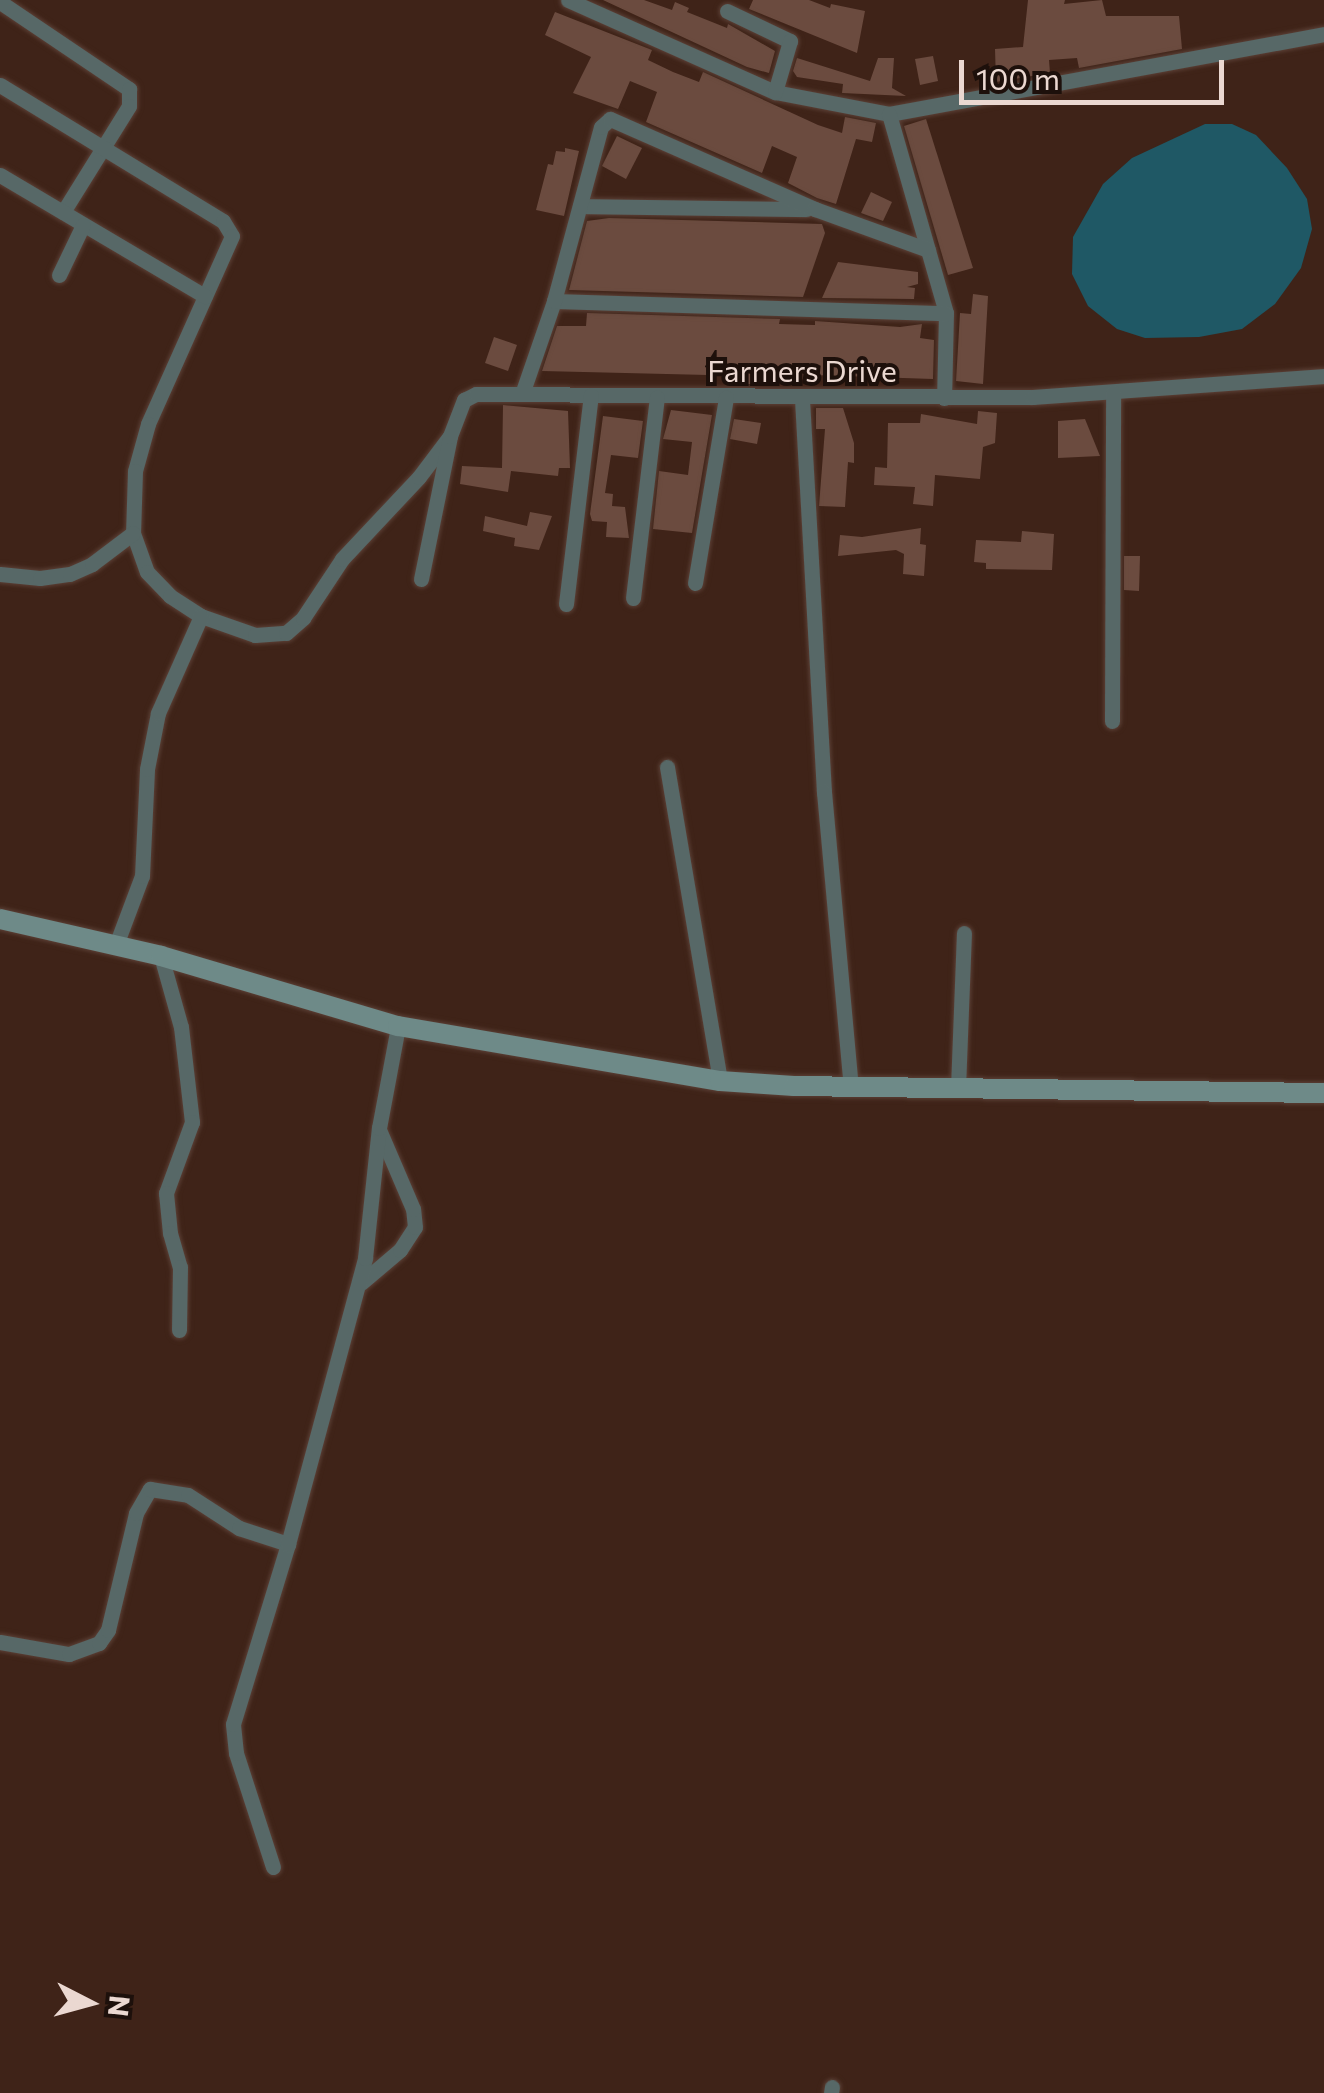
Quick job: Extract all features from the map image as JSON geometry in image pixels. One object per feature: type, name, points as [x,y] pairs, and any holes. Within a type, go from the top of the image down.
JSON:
[{"type":"street","points":[[568,0],[775,92],[889,114],[1324,34]]},
{"type":"street","points":[[0,2],[125,83],[129,106],[63,212]]},
{"type":"street","points":[[727,11],[790,41],[775,92]]},
{"type":"street","points":[[0,85],[229,228],[232,246],[205,296],[139,452],[132,501],[133,533],[156,584],[201,616],[255,635],[276,636],[297,626],[342,559],[419,477],[450,436]]},
{"type":"street","points":[[889,114],[946,312],[944,398]]},
{"type":"street","points":[[522,394],[554,301],[601,128],[610,119],[815,209],[928,250]]},
{"type":"street","points":[[0,175],[205,296]]},
{"type":"street","points":[[580,206],[815,209]]},
{"type":"street","points":[[59,275],[84,225]]},
{"type":"street","points":[[554,301],[946,312]]},
{"type":"street","name":"Farmers Drive","points":[[421,579],[450,436],[470,396],[944,398],[1113,392],[1324,376]]},
{"type":"street","points":[[1112,721],[1113,392]]},
{"type":"street","points":[[566,604],[591,395]]},
{"type":"street","points":[[633,598],[658,397]]},
{"type":"street","points":[[695,583],[726,398]]},
{"type":"street","points":[[802,399],[824,792],[851,1087]]},
{"type":"street","points":[[0,574],[40,578],[70,574],[92,564],[133,533]]},
{"type":"street","points":[[116,945],[142,876],[154,728],[201,616]]},
{"type":"street","points":[[667,767],[720,1081]]},
{"type":"street","points":[[0,919],[161,956],[398,1026],[720,1081],[851,1087],[1324,1094]]},
{"type":"street","points":[[958,1088],[964,932]]},
{"type":"street","points":[[161,956],[181,1027],[192,1122],[166,1193],[170,1233],[180,1267],[178,1330]]},
{"type":"street","points":[[273,1867],[232,1736],[237,1703],[288,1544],[358,1286],[370,1229],[379,1128],[398,1026]]},
{"type":"street","points":[[358,1286],[400,1250],[415,1227],[413,1208],[379,1128]]},
{"type":"street","points":[[0,1642],[69,1654],[99,1643],[108,1630],[136,1513],[150,1488],[188,1496],[239,1528],[288,1544]]},
{"type":"water","points":[[1205,124],[1232,124],[1256,135],[1287,168],[1307,199],[1312,229],[1301,268],[1275,304],[1242,329],[1199,337],[1145,338],[1117,329],[1088,306],[1072,274],[1073,237],[1103,184],[1132,158]]},
{"type":"building","points":[[603,0],[644,0],[672,10],[675,2],[689,8],[687,12],[727,28],[728,24],[775,51],[769,73],[747,67]]},
{"type":"building","points":[[753,0],[809,0],[830,8],[831,4],[865,11],[857,53],[749,9]]},
{"type":"building","points":[[1028,0],[1065,0],[1064,4],[1102,0],[1106,16],[1179,16],[1182,49],[1079,68],[1077,58],[1049,60],[1050,73],[996,82],[995,49],[1023,47]]},
{"type":"building","points":[[555,12],[652,50],[648,60],[673,72],[699,82],[703,72],[818,125],[842,133],[845,117],[876,123],[872,142],[856,139],[836,204],[817,198],[788,183],[797,157],[772,146],[762,173],[646,122],[657,92],[630,81],[618,109],[573,93],[591,57],[545,35]]},
{"type":"building","points":[[933,56],[938,81],[920,85],[915,59]]},
{"type":"building","points":[[797,58],[870,81],[878,58],[894,58],[892,88],[906,96],[842,93],[843,84],[797,77],[793,71]]},
{"type":"building","points":[[926,119],[973,268],[948,275],[904,126]]},
{"type":"building","points":[[617,136],[642,148],[626,179],[602,166]]},
{"type":"building","points":[[565,148],[579,151],[564,216],[536,210],[548,164],[553,165],[556,151],[565,152]]},
{"type":"building","points":[[871,192],[892,202],[883,221],[861,213]]},
{"type":"building","points":[[609,218],[822,224],[825,233],[803,297],[569,290],[587,221]]},
{"type":"building","points":[[838,262],[918,272],[918,284],[907,287],[915,288],[914,299],[822,298]]},
{"type":"building","points":[[973,294],[988,296],[983,384],[956,381],[960,313],[971,314]]},
{"type":"building","points":[[587,313],[780,319],[779,324],[922,324],[920,338],[934,340],[933,379],[814,375],[814,380],[755,377],[755,384],[740,384],[740,377],[542,371],[557,326],[586,326]]},
{"type":"building","points":[[494,337],[517,345],[508,371],[485,363]]},
{"type":"building","points":[[503,405],[568,411],[570,468],[559,468],[558,476],[511,471],[508,492],[460,484],[462,466],[502,468]]},
{"type":"building","points":[[816,408],[843,408],[854,443],[854,463],[848,462],[845,507],[819,506],[825,429],[816,429]]},
{"type":"building","points":[[671,410],[712,415],[692,533],[653,529],[659,471],[688,475],[692,442],[663,439]]},
{"type":"building","points":[[978,411],[997,413],[995,443],[983,447],[980,479],[935,475],[933,506],[913,504],[915,487],[874,485],[875,467],[887,468],[888,423],[920,423],[921,414],[977,424]]},
{"type":"building","points":[[603,416],[643,421],[638,458],[611,455],[605,493],[613,494],[612,506],[625,507],[629,538],[606,537],[607,522],[592,521],[590,514]]},
{"type":"building","points":[[734,419],[761,423],[757,444],[730,439]]},
{"type":"building","points":[[1085,419],[1100,456],[1058,458],[1058,421]]},
{"type":"building","points":[[530,512],[552,516],[539,550],[514,546],[515,538],[483,531],[485,516],[527,526]]},
{"type":"building","points":[[921,528],[920,544],[926,545],[924,576],[903,574],[904,554],[896,550],[838,556],[840,535],[862,537]]},
{"type":"building","points":[[1022,531],[1054,534],[1052,570],[986,569],[986,563],[974,562],[976,540],[1021,542]]},
{"type":"building","points":[[1124,556],[1140,556],[1139,591],[1124,590]]}]
